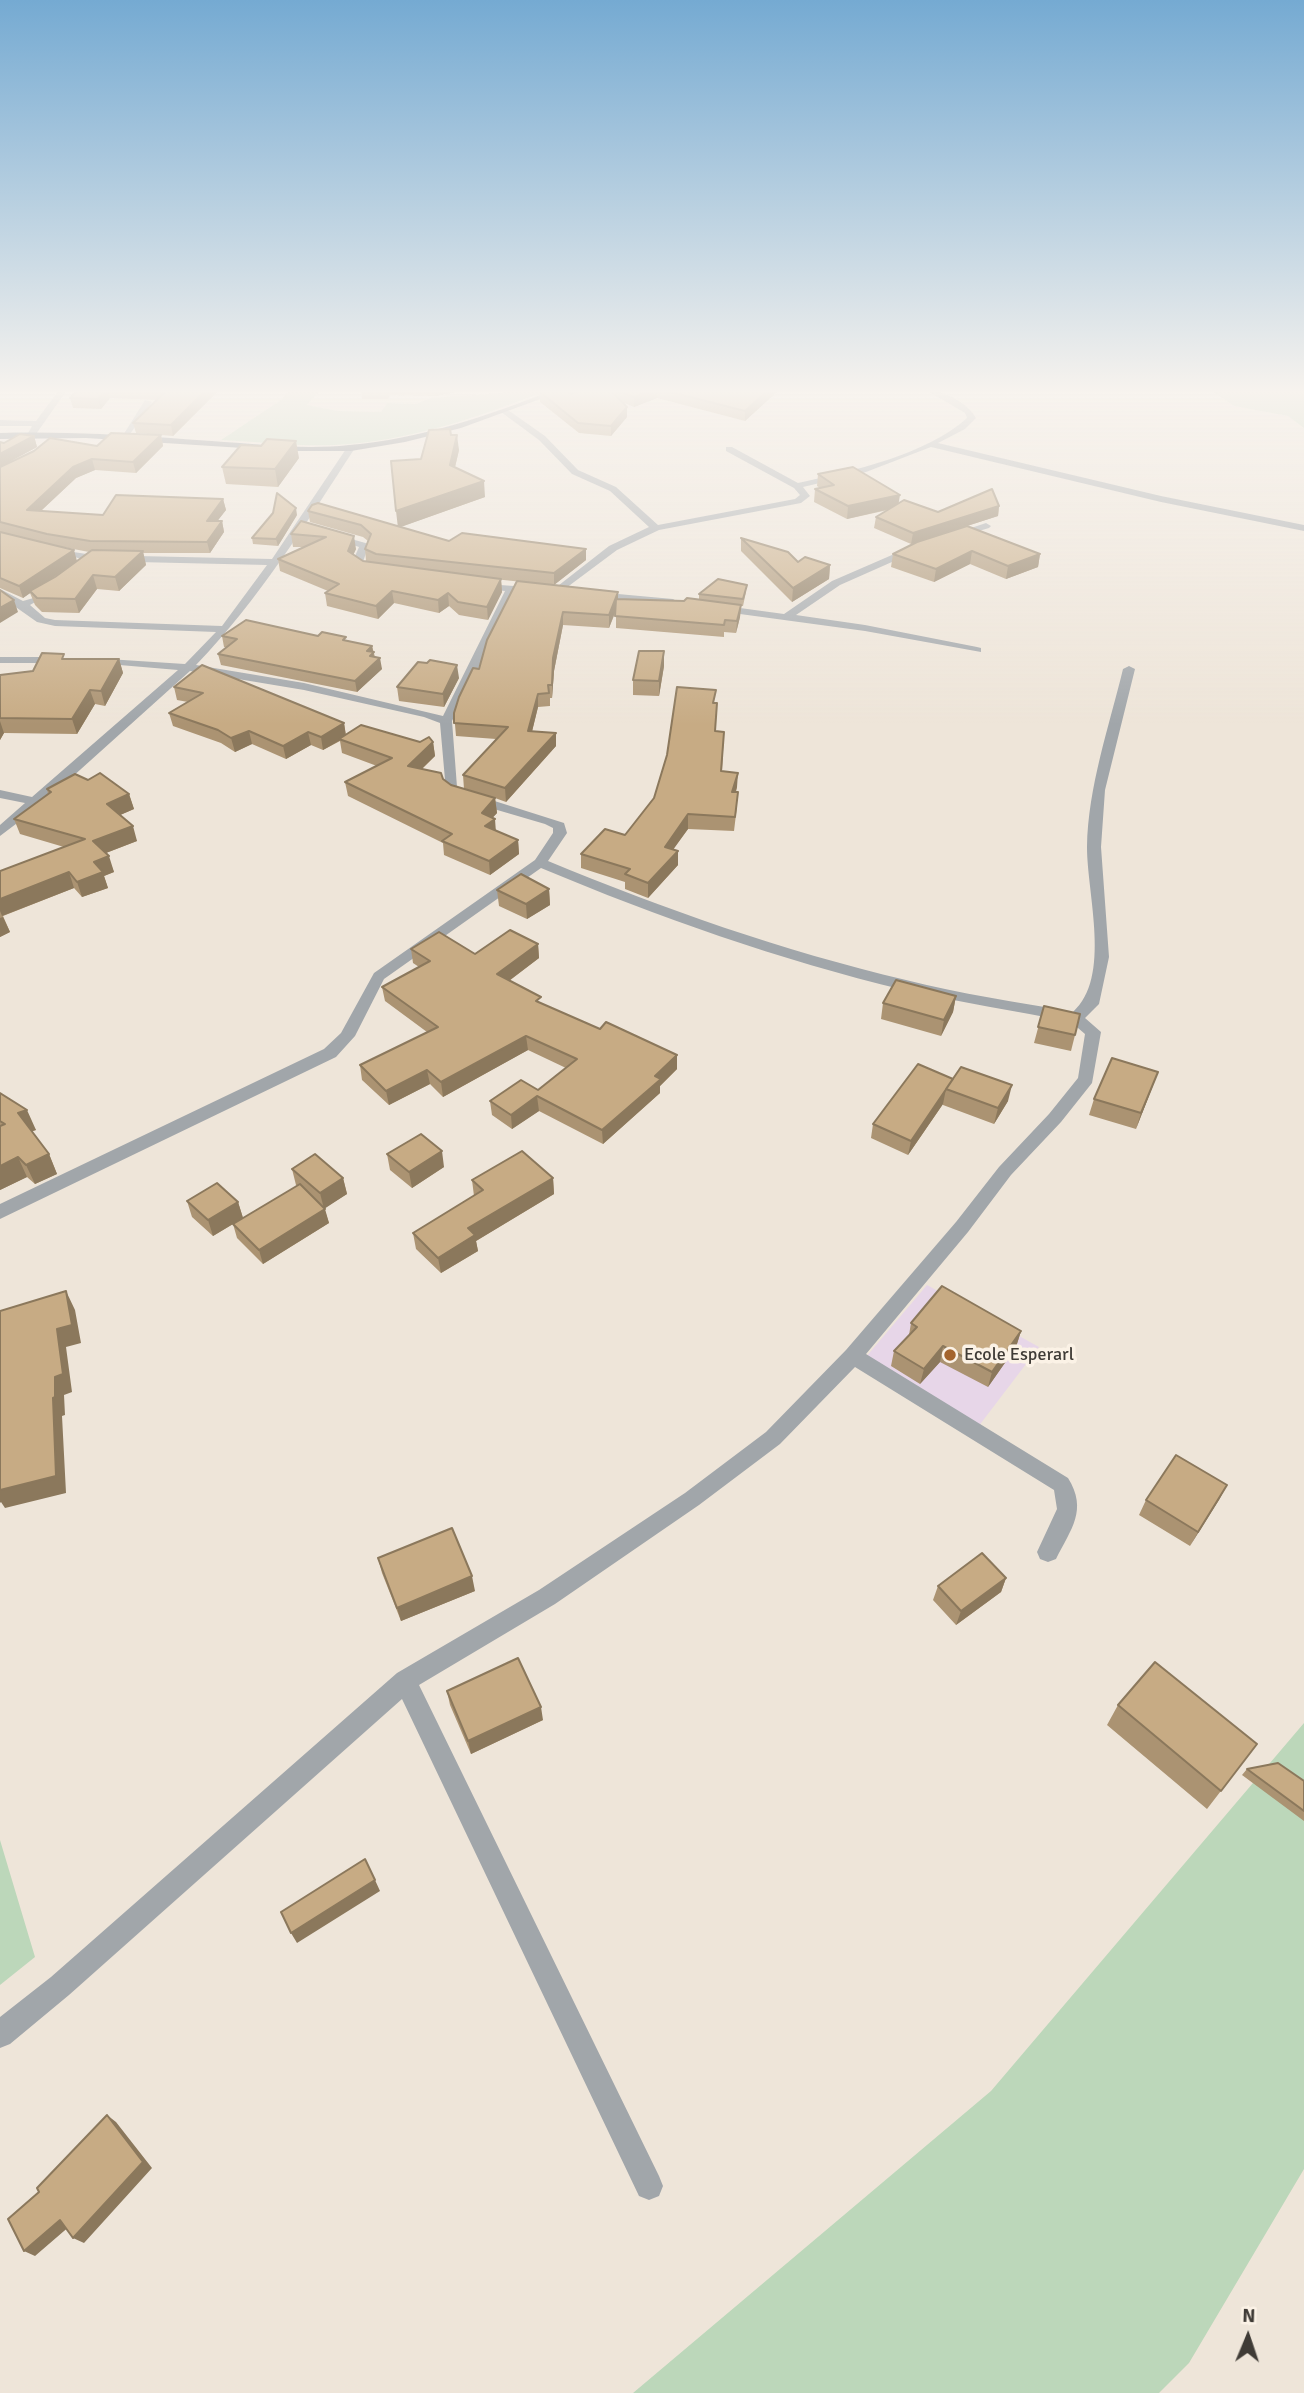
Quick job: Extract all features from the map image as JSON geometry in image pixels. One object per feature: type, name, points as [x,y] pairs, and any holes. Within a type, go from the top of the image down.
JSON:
[{"type":"street","points":[[0,832],[189,666],[225,629],[316,502]]},
{"type":"street","points":[[626,502],[656,528]]},
{"type":"street","points":[[558,592],[613,548],[656,528],[794,502]]},
{"type":"street","points":[[1174,502],[1304,528]]},
{"type":"street","points":[[300,526],[356,541],[365,546],[357,563],[362,567],[391,573]]},
{"type":"street","points":[[786,617],[836,583],[937,540],[986,526]]},
{"type":"street","points":[[36,547],[93,558],[274,562]]},
{"type":"street","points":[[84,565],[93,558]]},
{"type":"street","points":[[471,584],[570,593]]},
{"type":"street","points":[[0,1212],[331,1053],[343,1044],[353,1031],[368,992],[379,976],[540,863],[560,833],[559,826],[458,794],[451,788],[446,721],[459,690],[512,588]]},
{"type":"street","points":[[0,592],[23,605],[41,620],[55,623],[225,629]]},
{"type":"street","points":[[23,605],[46,592]]},
{"type":"street","points":[[583,594],[682,604]]},
{"type":"street","points":[[708,607],[926,638],[977,650]]},
{"type":"street","points":[[0,660],[81,660],[189,666],[300,685],[428,714],[446,721]]},
{"type":"street","points":[[1076,1018],[1091,1004],[1102,957],[1094,847],[1099,790],[1129,669]]},
{"type":"street","points":[[0,794],[36,802]]},
{"type":"street","points":[[0,2034],[60,1986],[405,1681],[547,1597],[692,1499],[773,1438],[853,1356],[962,1227],[1005,1171],[1055,1118],[1086,1079],[1093,1032],[1076,1018],[905,985],[774,948],[641,905],[540,863]]},
{"type":"street","points":[[853,1356],[1061,1484],[1069,1494],[1070,1504],[1048,1552]]},
{"type":"street","points":[[405,1681],[649,2186]]},
{"type":"shaded area","name":"Ecole Esperarl","points":[[927,1285],[1039,1347],[975,1431],[860,1364]]},
{"type":"green space","points":[[1304,1723],[1304,2169],[1189,2363],[1159,2393],[633,2393],[991,2091]]},
{"type":"green space","points":[[0,1840],[35,1957],[0,1985]]},
{"type":"building","points":[[0,502],[36,502],[27,510],[103,515],[112,502],[221,502],[207,521],[222,521],[207,542],[90,541],[0,522]]},
{"type":"building","points":[[275,502],[288,502],[296,508],[276,539],[252,538],[273,513]]},
{"type":"building","points":[[395,502],[423,502],[396,511]]},
{"type":"building","points":[[840,502],[868,502],[848,506]]},
{"type":"building","points":[[901,502],[938,512],[962,502],[997,502],[999,506],[913,533],[876,517]]},
{"type":"building","points":[[318,503],[449,541],[462,533],[586,549],[554,573],[376,554],[365,549],[371,534],[361,525],[308,511],[312,505]]},
{"type":"building","points":[[301,521],[354,536],[348,551],[363,561],[501,579],[487,607],[458,602],[448,593],[438,600],[392,591],[376,606],[325,593],[339,584],[278,559],[326,537],[291,534]]},
{"type":"building","points":[[967,526],[1040,554],[1008,566],[972,551],[936,569],[893,554],[917,542]]},
{"type":"building","points":[[0,532],[74,550],[19,586],[0,578]]},
{"type":"building","points":[[741,538],[788,552],[798,562],[805,557],[830,565],[793,588]]},
{"type":"building","points":[[92,550],[143,551],[115,577],[93,575],[75,599],[37,598],[30,591],[55,577]]},
{"type":"building","points":[[718,579],[747,585],[743,599],[699,594]]},
{"type":"building","points":[[517,581],[618,592],[609,615],[563,612],[553,658],[552,685],[548,685],[549,693],[538,694],[528,731],[556,733],[505,788],[463,775],[508,727],[454,723],[454,713],[473,668],[479,669],[487,640]]},
{"type":"building","points":[[0,590],[14,600],[0,608]]},
{"type":"building","points":[[687,598],[741,605],[737,621],[725,620],[724,625],[615,616],[616,599],[684,601]]},
{"type":"building","points":[[246,620],[318,636],[322,632],[346,637],[343,640],[372,646],[367,651],[374,652],[370,656],[380,658],[355,681],[218,654],[237,639],[222,636]]},
{"type":"building","points":[[639,651],[664,651],[659,681],[633,680]]},
{"type":"building","points":[[42,653],[64,654],[62,659],[119,659],[101,691],[90,690],[72,719],[0,718],[0,675],[33,671]]},
{"type":"building","points":[[430,660],[457,665],[443,694],[397,687],[418,662],[427,663]]},
{"type":"building","points":[[202,665],[344,723],[321,737],[308,732],[283,746],[249,731],[231,738],[218,730],[169,713],[203,693],[174,687]]},
{"type":"building","points":[[677,687],[716,690],[713,703],[717,703],[715,731],[724,732],[721,771],[738,773],[732,792],[738,792],[735,817],[688,814],[665,847],[678,851],[648,883],[625,874],[630,869],[581,854],[605,829],[625,835],[654,798],[667,755]]},
{"type":"building","points":[[361,725],[420,742],[429,737],[433,742],[408,766],[441,773],[443,779],[451,785],[495,798],[482,813],[495,819],[485,826],[518,840],[489,861],[442,841],[452,834],[345,782],[392,758],[339,739]]},
{"type":"building","points":[[100,773],[129,794],[107,804],[133,826],[93,841],[109,856],[94,862],[103,872],[77,882],[69,872],[0,899],[0,871],[85,839],[14,819],[51,792],[47,789],[75,774],[88,780]]},
{"type":"building","points":[[521,874],[549,889],[526,904],[497,890]]},
{"type":"building","points":[[510,930],[538,944],[497,974],[541,997],[536,1001],[600,1029],[606,1022],[677,1055],[655,1076],[661,1079],[602,1130],[537,1096],[511,1115],[490,1101],[521,1080],[538,1090],[577,1059],[526,1036],[441,1082],[427,1070],[386,1091],[360,1065],[438,1027],[382,987],[430,961],[411,949],[439,932],[475,954]]},
{"type":"building","points":[[896,980],[956,996],[944,1020],[883,1003]]},
{"type":"building","points":[[1044,1006],[1080,1014],[1075,1035],[1038,1027]]},
{"type":"building","points":[[1112,1058],[1158,1072],[1141,1113],[1094,1099]]},
{"type":"building","points":[[918,1064],[953,1079],[911,1141],[873,1124]]},
{"type":"building","points":[[961,1067],[1012,1085],[998,1108],[946,1089]]},
{"type":"building","points":[[0,1093],[27,1110],[18,1113],[49,1154],[26,1165],[18,1157],[0,1166],[0,1126],[5,1124],[0,1121]]},
{"type":"building","points":[[421,1134],[442,1151],[409,1172],[387,1154]]},
{"type":"building","points":[[522,1151],[553,1178],[468,1228],[475,1235],[438,1258],[413,1233],[483,1190],[472,1180]]},
{"type":"building","points":[[315,1154],[343,1178],[320,1193],[292,1169]]},
{"type":"building","points":[[217,1183],[238,1202],[208,1220],[187,1201]]},
{"type":"building","points":[[300,1184],[325,1209],[259,1250],[233,1224]]},
{"type":"building","points":[[942,1286],[1021,1331],[992,1372],[943,1346],[924,1369],[894,1351],[917,1327],[911,1323]]},
{"type":"building","points":[[66,1291],[72,1325],[57,1329],[63,1374],[55,1377],[53,1398],[56,1476],[0,1490],[0,1311]]},
{"type":"building","points":[[1176,1455],[1227,1485],[1198,1532],[1146,1500]]},
{"type":"building","points":[[452,1528],[472,1576],[397,1608],[378,1558]]},
{"type":"building","points":[[982,1553],[1006,1578],[961,1611],[938,1586]]},
{"type":"building","points":[[518,1658],[541,1707],[468,1741],[447,1691]]},
{"type":"building","points":[[1155,1662],[1257,1744],[1221,1791],[1118,1705]]},
{"type":"building","points":[[1278,1763],[1304,1781],[1304,1811],[1247,1769]]},
{"type":"building","points":[[365,1859],[375,1880],[291,1933],[281,1912]]},
{"type":"building","points":[[107,2115],[143,2162],[73,2238],[60,2220],[24,2251],[8,2219],[39,2192],[37,2188]]},
{"type":"place","name":"Ecole Esperarl","points":[[950,1355]]}]
